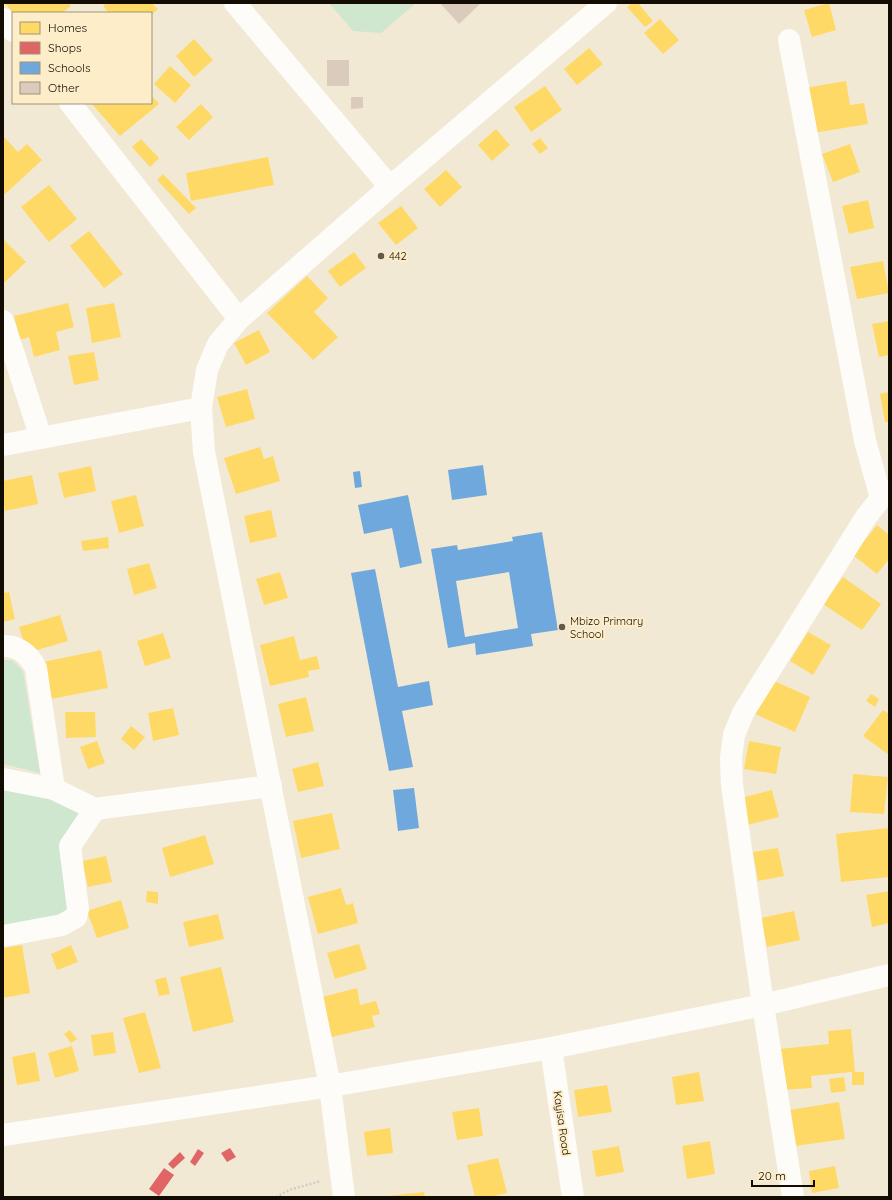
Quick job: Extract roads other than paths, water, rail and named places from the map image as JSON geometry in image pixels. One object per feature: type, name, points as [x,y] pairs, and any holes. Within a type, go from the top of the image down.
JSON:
[{"type":"street","points":[[235,3],[390,186]]},
{"type":"street","points":[[344,1197],[340,1175],[330,1086],[204,452],[201,408],[207,370],[218,344],[239,319],[390,186],[606,3]]},
{"type":"street","points":[[3,19],[12,30]]},
{"type":"street","points":[[789,40],[865,441],[885,494],[862,523],[743,713],[734,735],[731,758],[732,785],[763,1005],[793,1197]]},
{"type":"street","points":[[71,104],[239,319]]},
{"type":"street","points":[[3,321],[41,438]]},
{"type":"street","points":[[3,445],[201,408]]},
{"type":"street","points":[[3,646],[11,645],[21,650],[31,659],[36,668],[54,789]]},
{"type":"street","points":[[3,779],[54,789],[96,809],[271,786]]},
{"type":"street","points":[[3,936],[62,926],[76,917],[78,909],[70,846],[96,809]]},
{"type":"street","points":[[3,1135],[330,1086],[551,1048],[763,1005],[889,974]]},
{"type":"street","name":"Kayisa Road","points":[[551,1048],[573,1197]]},
{"type":"place","name":"442","points":[[381,256]]},
{"type":"place","name":"Mbizo Primary School","points":[[562,627]]}]
